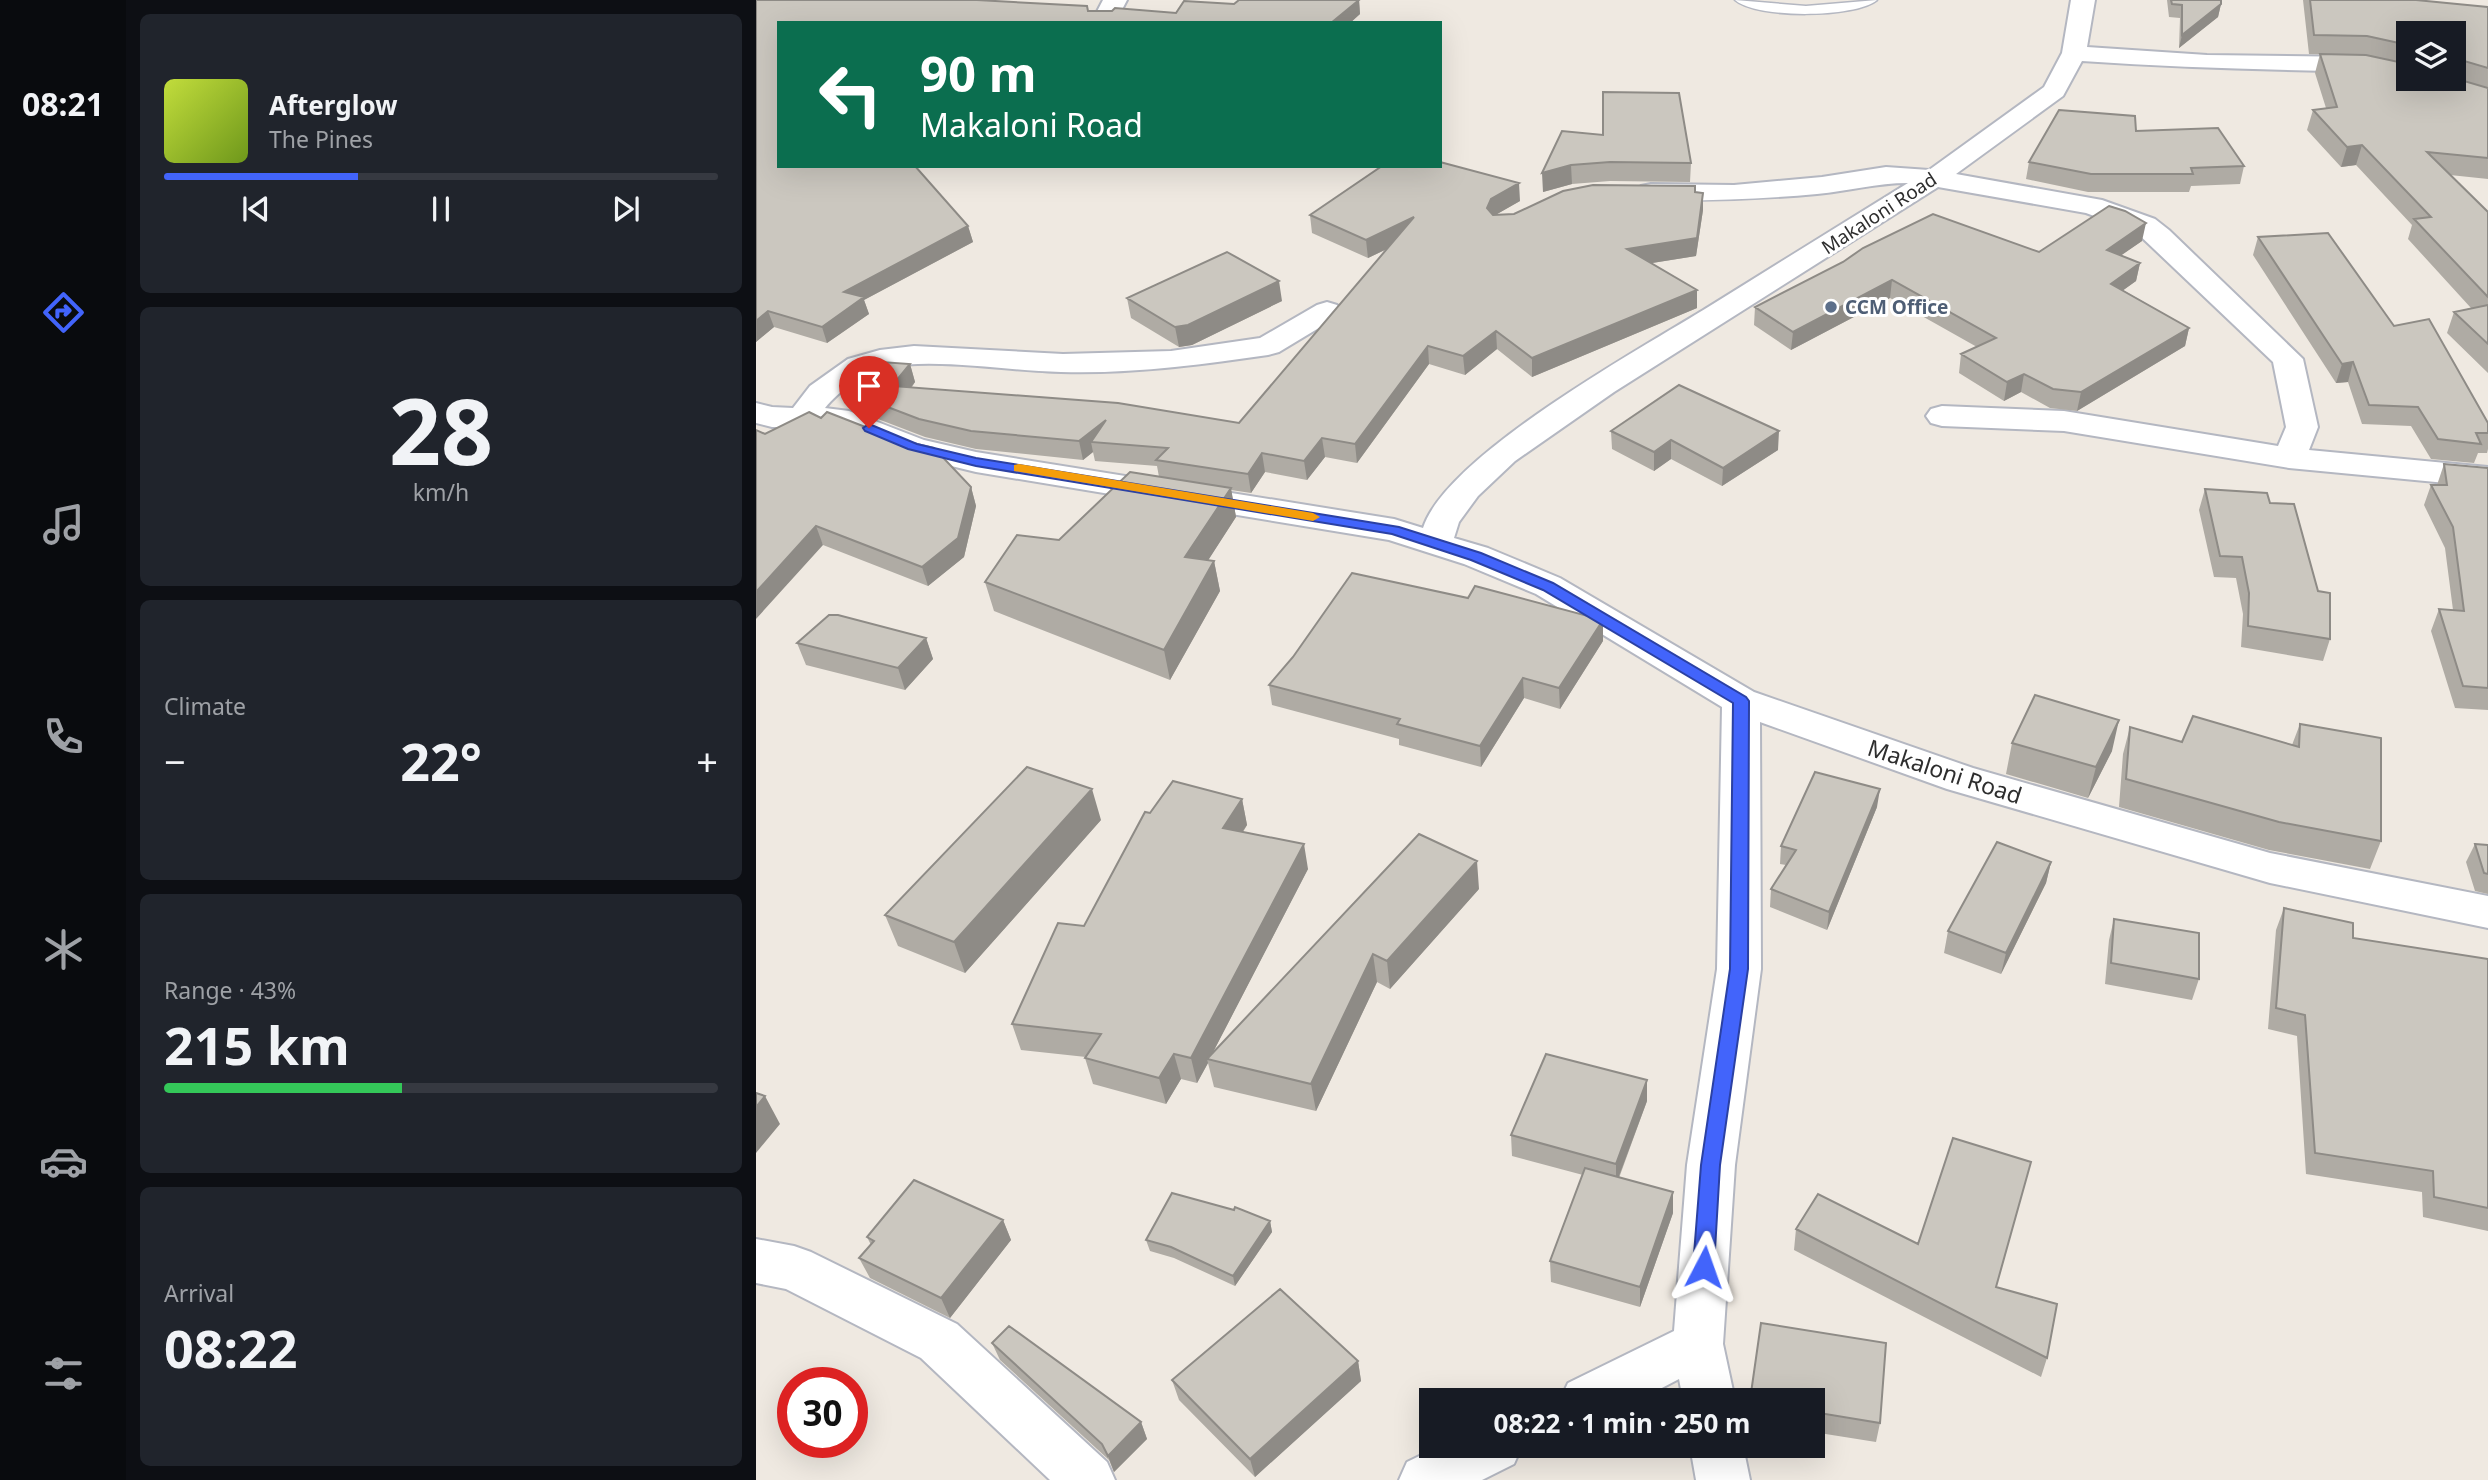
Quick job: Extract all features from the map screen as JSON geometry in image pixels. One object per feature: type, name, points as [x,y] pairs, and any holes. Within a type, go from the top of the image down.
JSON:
[{"type":"street","points":[[1104,21],[1115,0]]},
{"type":"street","name":"Makaloni Road","points":[[1435,543],[1443,521],[1466,489],[1503,454],[1603,385],[1933,179],[2054,91],[2074,53],[2083,0]]},
{"type":"street","points":[[2074,53],[2207,62],[2361,64],[2396,73]]},
{"type":"street","points":[[1622,192],[1734,193],[1822,185],[1886,175],[1913,175],[2092,206],[2144,225],[2160,236],[2288,359],[2302,428],[2289,458]]},
{"type":"street","points":[[772,418],[821,393],[859,366],[880,359],[914,355],[1063,363],[1171,360],[1268,346],[1327,311]]},
{"type":"street","points":[[1942,416],[2064,421],[2289,458],[2480,470]]},
{"type":"street","name":"Makaloni Road","points":[[772,418],[838,418],[913,447],[976,462],[1394,530],[1476,556],[1548,586],[1741,701],[1961,779],[2270,868],[2488,912]]},
{"type":"street","points":[[1707,1388],[1699,1344],[1711,1165],[1739,969],[1741,701]]},
{"type":"street","points":[[756,1261],[793,1268],[939,1341],[1087,1480]]},
{"type":"street","points":[[1610,1388],[1699,1344]]},
{"type":"street","points":[[1426,1480],[1471,1458]]},
{"type":"street","points":[[1719,1458],[1723,1480]]},
{"type":"lane","points":[[1741,0],[1783,7],[1828,8],[1858,6],[1871,0]]},
{"type":"building","points":[[756,0],[977,0],[1087,6],[1088,11],[1112,11],[1115,8],[1176,13],[1184,1],[1234,4],[1239,0],[1359,0],[1333,21],[777,21],[777,168],[917,168],[968,226],[844,292],[864,297],[822,327],[768,311],[756,321]]},
{"type":"building","points":[[2171,0],[2221,0],[2221,4],[2182,35],[2182,5],[2172,4]]},
{"type":"building","points":[[2310,0],[2416,0],[2488,7],[2488,68],[2466,62],[2466,21],[2396,21],[2396,42],[2367,36],[2314,35]]},
{"type":"building","points":[[2320,54],[2366,55],[2396,61],[2396,91],[2466,91],[2466,82],[2488,88],[2488,158],[2427,152],[2488,212],[2488,297],[2414,219],[2431,217],[2362,145],[2347,147],[2313,110],[2337,107]]},
{"type":"building","points":[[1603,92],[1679,93],[1691,163],[1610,162],[1571,165],[1542,173],[1562,131],[1603,135]]},
{"type":"building","points":[[2059,110],[2135,116],[2136,131],[2218,128],[2244,166],[2191,168],[2193,174],[2091,174],[2029,162]]},
{"type":"building","points":[[1442,163],[1519,183],[1491,199],[1487,208],[1493,215],[1514,214],[1563,191],[1593,185],[1695,186],[1695,192],[1703,193],[1697,238],[1627,249],[1697,290],[1532,358],[1496,331],[1463,356],[1428,346],[1355,444],[1322,438],[1304,461],[1262,453],[1248,474],[1156,460],[1168,448],[1091,442],[1106,420],[1079,441],[971,431],[919,419],[843,390],[867,361],[910,364],[892,386],[1118,403],[1239,423],[1414,217],[1366,240],[1310,215],[1379,168],[1442,168]]},
{"type":"building","points":[[2109,206],[2125,211],[2146,223],[2107,250],[2140,263],[2111,284],[2189,328],[2081,392],[2053,389],[2024,374],[2007,382],[1961,354],[1996,338],[1892,280],[1793,332],[1755,307],[1843,262],[1863,248],[1933,214],[2039,252]]},
{"type":"building","points":[[2328,233],[2394,326],[2429,319],[2488,423],[2488,433],[2476,433],[2481,444],[2438,439],[2418,407],[2369,405],[2353,362],[2342,364],[2258,237]]},
{"type":"building","points":[[1227,252],[1279,281],[1188,325],[1175,327],[1127,298]]},
{"type":"building","points":[[2488,305],[2488,344],[2454,312]]},
{"type":"building","points":[[1679,385],[1779,431],[1723,468],[1671,440],[1654,452],[1611,431]]},
{"type":"building","points":[[809,412],[821,418],[827,412],[896,439],[934,448],[971,487],[958,538],[922,567],[816,526],[756,592],[756,430],[765,434]]},
{"type":"building","points":[[2444,464],[2488,468],[2488,688],[2463,686],[2439,609],[2464,611],[2453,527],[2431,485],[2447,485]]},
{"type":"building","points":[[1130,472],[1231,488],[1185,557],[1214,561],[1164,650],[985,582],[1017,535],[1059,540]]},
{"type":"building","points":[[2205,489],[2267,493],[2270,503],[2294,504],[2318,591],[2330,593],[2330,639],[2248,626],[2249,593],[2242,557],[2220,556]]},
{"type":"building","points":[[1352,573],[1468,598],[1475,586],[1603,620],[1559,688],[1523,678],[1480,746],[1397,724],[1400,719],[1269,685],[1293,657]]},
{"type":"building","points":[[829,615],[926,638],[898,668],[797,643]]},
{"type":"building","points":[[2035,695],[2119,720],[2096,767],[2012,743]]},
{"type":"building","points":[[2193,716],[2299,747],[2300,724],[2381,738],[2381,841],[2279,822],[2126,779],[2130,727],[2182,742]]},
{"type":"building","points":[[1027,767],[1092,789],[954,942],[885,915]]},
{"type":"building","points":[[1815,772],[1880,789],[1829,912],[1771,889],[1796,850],[1781,846]]},
{"type":"building","points":[[1173,781],[1242,799],[1223,828],[1304,844],[1191,1058],[1174,1054],[1159,1078],[1085,1058],[1101,1034],[1012,1024],[1058,923],[1084,926],[1145,812],[1150,813]]},
{"type":"building","points":[[1419,834],[1477,861],[1387,961],[1373,954],[1311,1084],[1207,1059]]},
{"type":"building","points":[[1997,842],[2051,862],[2006,953],[1948,931]]},
{"type":"building","points":[[2475,844],[2488,845],[2488,874],[2484,873]]},
{"type":"building","points":[[2284,908],[2353,923],[2353,938],[2488,959],[2488,1208],[2434,1197],[2433,1171],[2315,1153],[2305,1015],[2276,1008]]},
{"type":"building","points":[[2114,919],[2199,933],[2199,979],[2111,963]]},
{"type":"building","points":[[1546,1054],[1647,1080],[1616,1164],[1511,1135]]},
{"type":"building","points":[[756,1093],[765,1096],[756,1107]]},
{"type":"building","points":[[1953,1138],[2031,1162],[1996,1287],[2057,1304],[2047,1358],[1796,1229],[1818,1194],[1918,1244]]},
{"type":"building","points":[[1585,1168],[1673,1192],[1640,1287],[1550,1261]]},
{"type":"building","points":[[914,1180],[1003,1220],[941,1298],[859,1258],[874,1241],[867,1237]]},
{"type":"building","points":[[1172,1193],[1234,1210],[1235,1207],[1270,1221],[1233,1276],[1171,1247],[1146,1240]]},
{"type":"building","points":[[1280,1289],[1358,1361],[1250,1459],[1172,1380]]},
{"type":"building","points":[[1761,1323],[1886,1343],[1880,1423],[1825,1414],[1825,1388],[1752,1388]]},
{"type":"building","points":[[1009,1326],[1141,1422],[1108,1456],[1102,1444],[992,1343]]},
{"type":"slow traffic","points":[[1019,468],[1313,517]]},
{"type":"place","name":"CCM Office","points":[[1831,307]]},
{"type":"route","points":[[869,428],[913,447],[976,462],[1063,474],[1394,530],[1476,556],[1548,586],[1741,701],[1739,969],[1711,1165],[1704,1267]]}]
